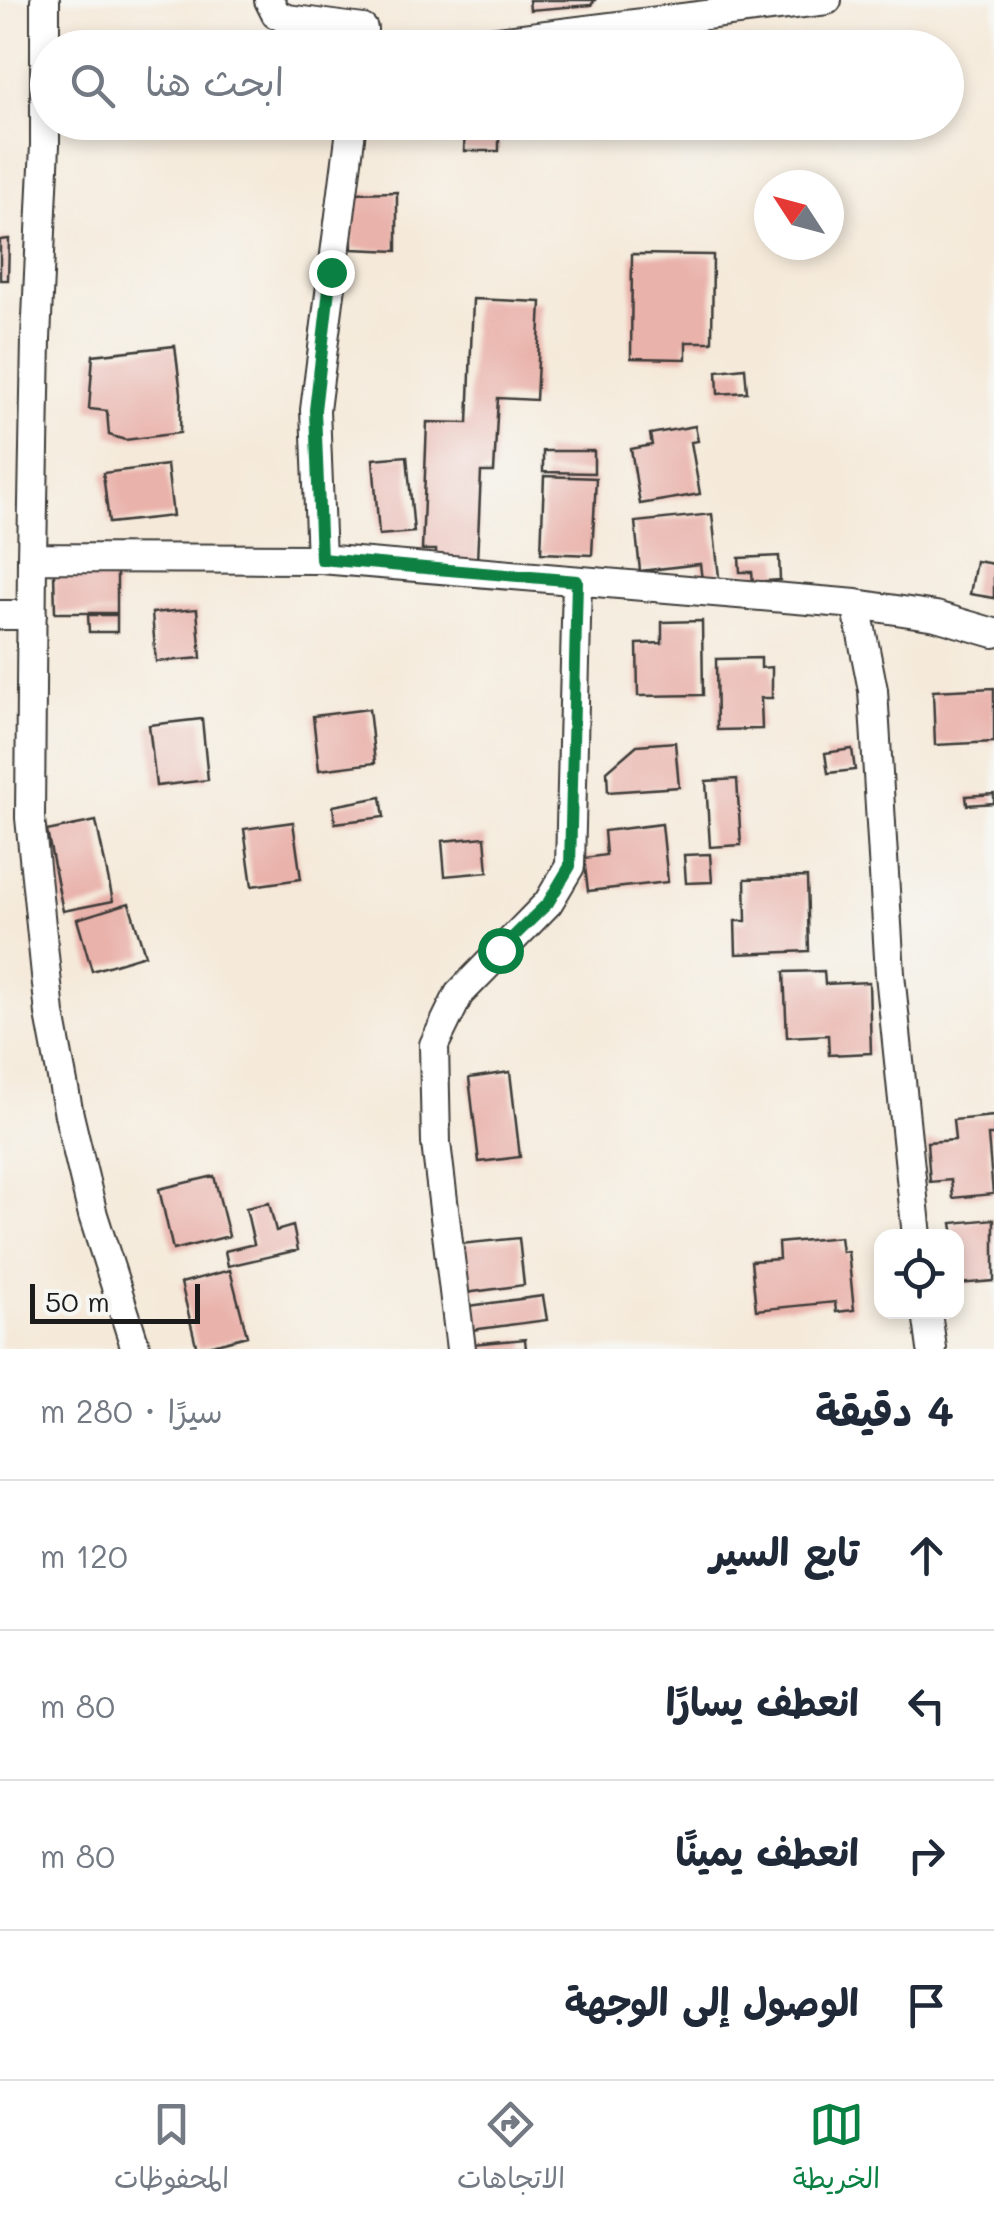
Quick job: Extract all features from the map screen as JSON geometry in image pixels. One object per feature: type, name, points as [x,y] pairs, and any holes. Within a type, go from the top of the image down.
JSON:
[{"type":"street","points":[[45,0],[45,30]]},
{"type":"street","points":[[269,0],[276,14],[288,19],[362,30]]},
{"type":"street","points":[[539,30],[636,12],[827,0]]},
{"type":"street","points":[[45,140],[36,339],[30,818],[50,1014],[69,1115],[93,1216],[136,1349]]},
{"type":"street","points":[[321,559],[315,410],[350,140]]},
{"type":"street","points":[[32,558],[321,559],[856,604],[936,616],[994,632]]},
{"type":"street","points":[[461,1349],[436,1144],[434,1046],[459,994],[548,903],[570,866],[577,581]]},
{"type":"street","points":[[856,604],[873,690],[890,974],[916,1229]]},
{"type":"street","points":[[0,616],[32,615]]},
{"type":"street","points":[[928,1319],[932,1349]]},
{"type":"building","points":[[529,0],[595,0],[591,5],[530,10]]},
{"type":"building","points":[[464,140],[499,140],[499,151],[464,151]]},
{"type":"building","points":[[397,192],[397,251],[352,249],[351,193]]},
{"type":"building","points":[[9,239],[8,280],[0,280],[0,240]]},
{"type":"building","points":[[632,254],[713,255],[712,342],[686,342],[686,359],[631,358]]},
{"type":"building","points":[[473,299],[541,302],[536,400],[498,398],[494,472],[481,472],[477,562],[436,560],[436,550],[422,550],[427,422],[468,423]]},
{"type":"building","points":[[175,346],[181,393],[180,433],[125,440],[109,435],[107,411],[89,409],[93,355]]},
{"type":"building","points":[[745,368],[747,392],[718,394],[717,371]]},
{"type":"building","points":[[695,426],[698,441],[691,442],[700,494],[640,504],[631,449],[652,445],[650,434]]},
{"type":"building","points":[[543,451],[594,451],[594,473],[543,472]]},
{"type":"building","points":[[407,456],[414,532],[379,535],[373,459]]},
{"type":"building","points":[[167,465],[173,516],[109,523],[103,473]]},
{"type":"building","points":[[544,476],[596,478],[592,555],[541,553]]},
{"type":"building","points":[[712,514],[720,586],[703,588],[700,564],[640,571],[635,522]]},
{"type":"building","points":[[779,556],[780,580],[753,582],[752,572],[740,572],[739,558]]},
{"type":"building","points":[[976,561],[994,564],[994,598],[970,594]]},
{"type":"building","points":[[117,571],[117,613],[55,613],[54,572]]},
{"type":"building","points":[[197,609],[201,658],[156,662],[152,613]]},
{"type":"building","points":[[88,615],[117,615],[117,632],[89,632]]},
{"type":"building","points":[[702,621],[703,695],[638,696],[637,644],[662,643],[662,622]]},
{"type":"building","points":[[761,658],[761,668],[772,667],[772,698],[761,698],[762,729],[717,730],[716,659]]},
{"type":"building","points":[[994,688],[994,742],[935,745],[933,691]]},
{"type":"building","points":[[369,709],[375,763],[319,770],[313,716]]},
{"type":"building","points":[[202,719],[208,780],[156,786],[149,725]]},
{"type":"building","points":[[675,742],[679,787],[608,792],[607,771],[637,745]]},
{"type":"building","points":[[852,749],[855,770],[828,773],[825,753]]},
{"type":"building","points":[[737,779],[741,845],[710,847],[706,781]]},
{"type":"building","points":[[994,794],[994,803],[967,805],[966,796]]},
{"type":"building","points":[[381,797],[384,817],[335,823],[333,806]]},
{"type":"building","points":[[96,821],[113,901],[63,911],[47,831]]},
{"type":"building","points":[[293,822],[301,879],[252,886],[244,829]]},
{"type":"building","points":[[662,824],[668,882],[588,891],[584,858],[606,855],[604,831]]},
{"type":"building","points":[[485,837],[488,872],[445,876],[442,841]]},
{"type":"building","points":[[710,854],[712,882],[686,883],[684,855]]},
{"type":"building","points":[[807,877],[809,951],[736,954],[735,921],[746,921],[745,879]]},
{"type":"building","points":[[129,903],[145,955],[92,971],[77,919]]},
{"type":"building","points":[[824,971],[825,984],[869,982],[871,1053],[829,1055],[828,1035],[787,1037],[784,972]]},
{"type":"building","points":[[510,1072],[520,1157],[479,1162],[469,1078]]},
{"type":"building","points":[[994,1116],[994,1135],[988,1135],[993,1194],[953,1198],[951,1180],[930,1182],[927,1142],[955,1140],[953,1120]]},
{"type":"building","points":[[214,1176],[229,1236],[173,1250],[159,1189]]},
{"type":"building","points":[[269,1203],[276,1231],[293,1226],[298,1250],[228,1266],[225,1251],[254,1244],[246,1208]]},
{"type":"building","points":[[994,1219],[994,1281],[964,1284],[964,1229],[953,1229],[952,1223]]},
{"type":"building","points":[[840,1237],[842,1252],[848,1251],[854,1310],[836,1312],[835,1302],[756,1310],[751,1261],[779,1259],[778,1243]]},
{"type":"building","points":[[519,1238],[524,1285],[465,1293],[460,1244]]},
{"type":"building","points":[[230,1270],[247,1336],[197,1349],[181,1283]]},
{"type":"building","points":[[543,1296],[547,1320],[471,1330],[468,1306]]},
{"type":"building","points":[[525,1339],[526,1349],[473,1349],[472,1344]]},
{"type":"route","points":[[331,272],[315,410],[321,559],[577,581],[570,866],[548,903],[500,950]]}]
